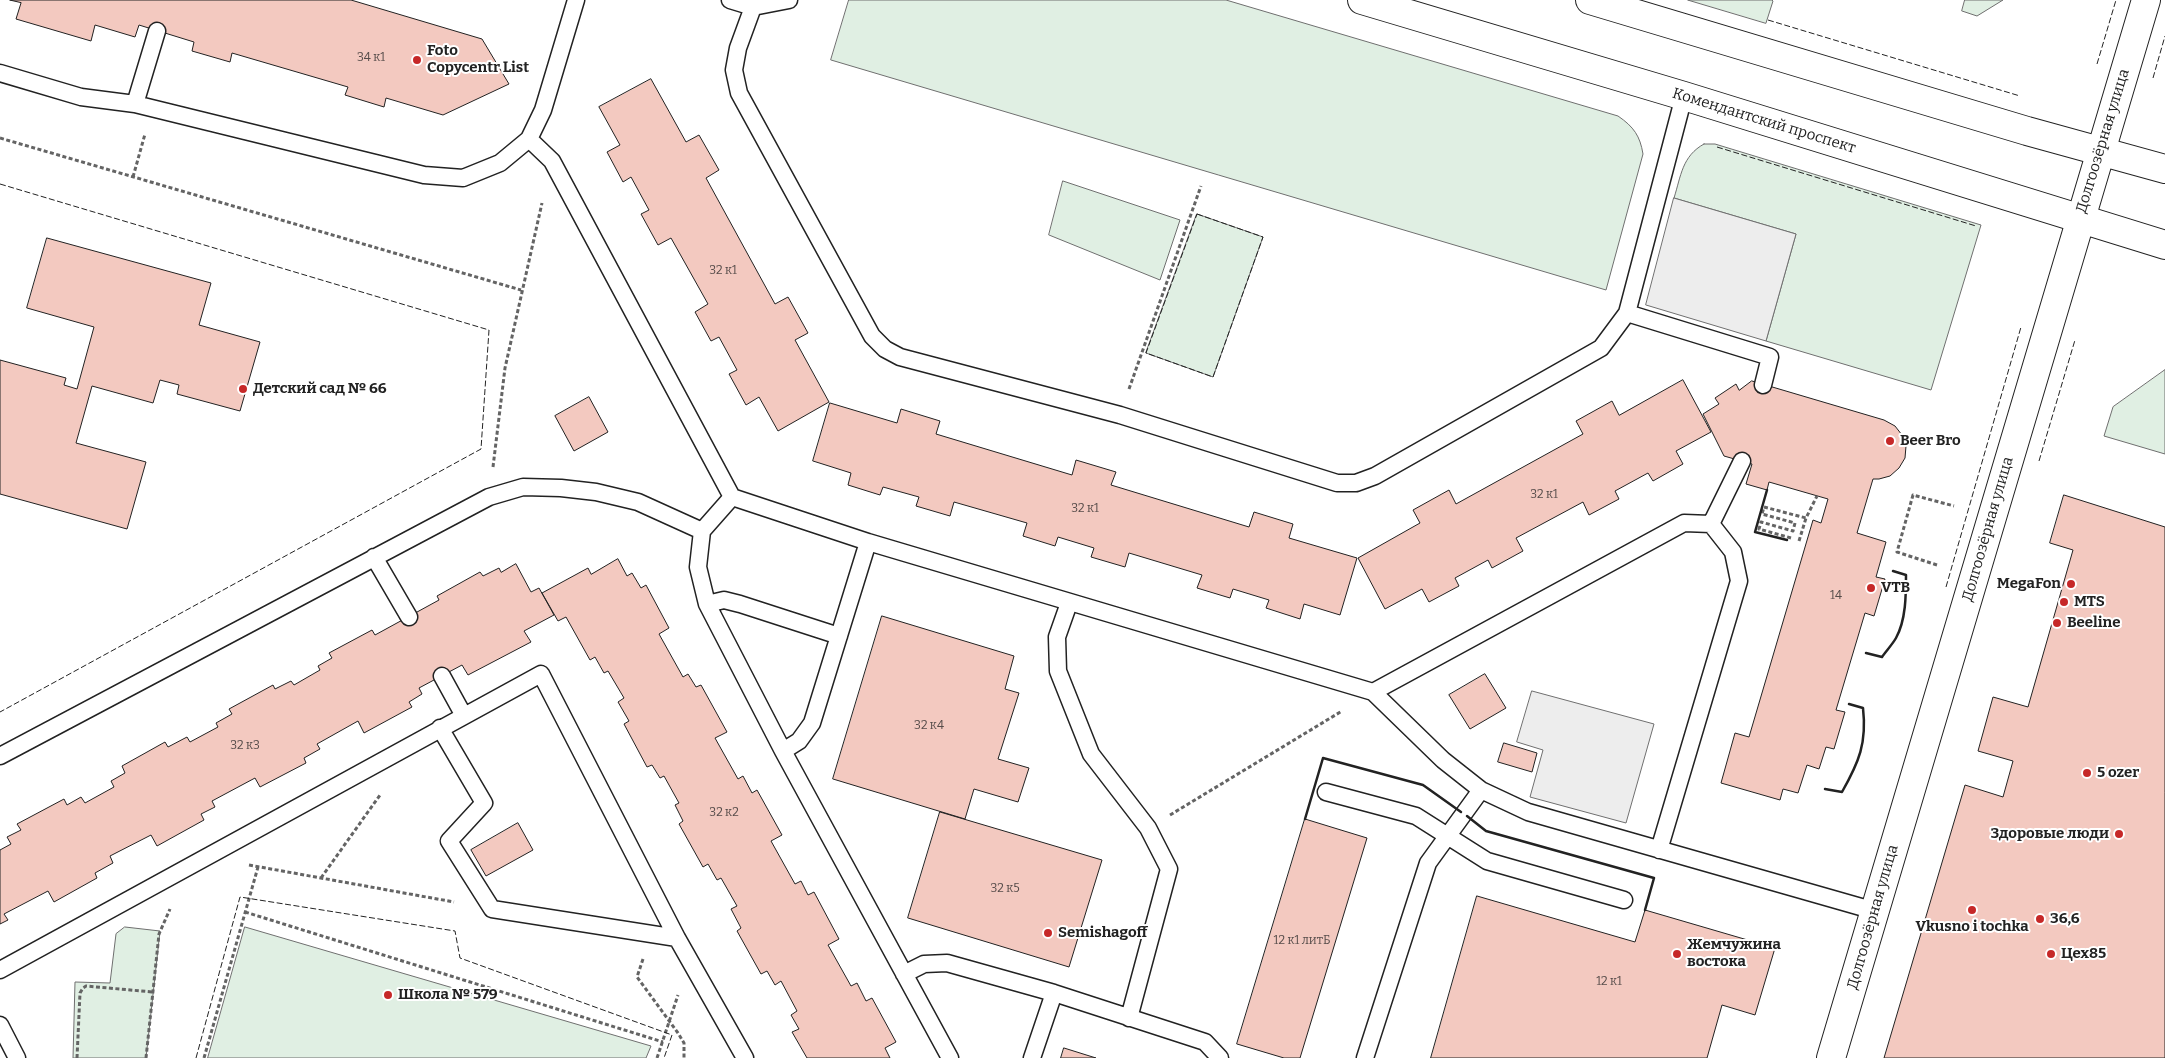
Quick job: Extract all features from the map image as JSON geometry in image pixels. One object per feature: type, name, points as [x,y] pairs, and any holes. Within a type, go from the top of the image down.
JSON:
[{"type":"main road","name":"Комендантский проспект","points":[[1362,0],[1684,96],[2165,246]]},
{"type":"main road","points":[[1590,0],[2027,131],[2165,169]]},
{"type":"main road","name":"Долгоозёрная улица","points":[[1832,1058],[2146,0]]},
{"type":"lane","points":[[0,73],[81,96],[135,104],[433,176],[463,178],[500,163],[530,139],[542,110],[576,0]]},
{"type":"lane","points":[[730,0],[753,7],[789,0]]},
{"type":"lane","points":[[753,7],[738,48],[734,70],[739,93],[872,336],[886,349],[900,357],[1120,415],[1336,483],[1356,483],[1376,476],[1601,348],[1627,313],[1684,96]]},
{"type":"lane","points":[[135,104],[157,31]]},
{"type":"lane","points":[[530,139],[552,161],[732,497],[868,542],[1373,692],[1443,760],[1482,790],[1528,812],[1875,911]]},
{"type":"lane","points":[[1627,313],[1770,357],[1763,385]]},
{"type":"lane","points":[[1711,524],[1742,461]]},
{"type":"lane","points":[[0,756],[489,497],[523,487],[561,488],[596,492],[638,502],[702,530]]},
{"type":"lane","points":[[732,497],[702,530],[698,567],[707,604],[783,751],[950,1058]]},
{"type":"lane","points":[[1373,692],[1684,523],[1711,524],[1733,552],[1739,581],[1660,850]]},
{"type":"lane","points":[[783,751],[799,742],[812,723],[868,542]]},
{"type":"lane","points":[[374,557],[409,617]]},
{"type":"lane","points":[[707,604],[724,600],[839,636]]},
{"type":"lane","points":[[1069,603],[1057,637],[1058,671],[1091,754],[1148,828],[1169,868],[1129,1018]]},
{"type":"lane","points":[[0,970],[541,674],[677,938],[745,1058]]},
{"type":"lane","points":[[442,676],[464,716]]},
{"type":"lane","points":[[440,728],[484,803],[449,841],[492,909],[677,938]]},
{"type":"lane","points":[[1365,1058],[1428,863],[1482,790]]},
{"type":"lane","points":[[1326,792],[1416,816],[1487,861],[1624,900]]},
{"type":"lane","points":[[904,974],[924,964],[947,963],[1054,994],[1205,1042],[1220,1058]]},
{"type":"lane","points":[[1032,1058],[1054,994]]},
{"type":"lane","points":[[0,1025],[17,1058]]},
{"type":"path","points":[[133,177],[152,108]]},
{"type":"path","points":[[0,138],[522,290]]},
{"type":"path","points":[[489,497],[505,368],[552,161]]},
{"type":"path","points":[[1120,415],[1201,186]]},
{"type":"path","points":[[1937,565],[1896,552],[1913,495],[1954,506]]},
{"type":"path","points":[[1799,541],[1806,518],[1817,496]]},
{"type":"path","points":[[1791,538],[1759,529],[1761,522],[1793,531],[1795,523],[1762,514],[1764,507],[1806,518]]},
{"type":"path","points":[[1148,828],[1373,692]]},
{"type":"path","points":[[321,878],[385,788]]},
{"type":"path","points":[[205,857],[492,909]]},
{"type":"path","points":[[204,1058],[258,867]]},
{"type":"path","points":[[244,912],[663,1042]]},
{"type":"path","points":[[621,929],[643,959],[637,977],[684,1043],[684,1058]]},
{"type":"path","points":[[146,1058],[159,934]]},
{"type":"path","points":[[656,1058],[690,960]]},
{"type":"path","points":[[77,1058],[80,993],[83,988],[86,986],[153,992]]},
{"type":"green space","points":[[849,0],[1226,0],[1618,116],[1635,132],[1643,154],[1606,290],[831,60]]},
{"type":"green space","points":[[1688,0],[1772,0],[1773,1],[1766,23]]},
{"type":"green space","points":[[1965,0],[2003,0],[1977,16],[1962,11]]},
{"type":"green space","points":[[1704,144],[1715,144],[1981,225],[1931,390],[1766,341],[1796,234],[1674,198],[1683,167],[1691,154]]},
{"type":"green space","points":[[1063,181],[1180,220],[1160,280],[1049,235]]},
{"type":"green space","points":[[1197,214],[1263,237],[1213,377],[1146,353]]},
{"type":"green space","points":[[2165,370],[2165,454],[2104,436],[2113,407]]},
{"type":"green space","points":[[125,927],[160,931],[146,1058],[73,1058],[75,982],[110,983],[116,934]]},
{"type":"green space","name":"Школа № 579","points":[[245,927],[651,1046],[646,1058],[208,1058]]},
{"type":"shaded area","points":[[1674,198],[1796,234],[1766,341],[1646,305]]},
{"type":"shaded area","points":[[1532,691],[1654,724],[1626,823],[1530,797],[1543,750],[1517,742]]},
{"type":"building","points":[[10,0],[351,0],[482,39],[509,84],[443,115],[386,98],[384,107],[345,95],[348,87],[232,53],[230,62],[192,51],[194,42],[139,25],[135,37],[95,25],[91,41],[16,19],[21,3]]},
{"type":"building","points":[[651,79],[686,142],[699,135],[719,170],[706,178],[775,304],[788,297],[808,333],[795,340],[829,402],[778,431],[759,397],[746,405],[729,374],[737,370],[719,337],[711,341],[695,312],[708,304],[671,238],[658,245],[641,214],[649,210],[631,177],[623,182],[607,152],[620,145],[599,107]]},
{"type":"building","points":[[47,238],[211,283],[199,325],[260,342],[240,411],[177,394],[179,385],[160,380],[153,403],[92,386],[76,443],[146,462],[127,529],[0,494],[0,360],[66,378],[64,385],[77,389],[94,327],[27,308]]},
{"type":"building","points":[[1683,380],[1711,432],[1676,451],[1683,464],[1653,481],[1648,473],[1615,491],[1619,499],[1589,515],[1583,502],[1516,538],[1523,551],[1492,568],[1488,560],[1455,578],[1459,586],[1429,602],[1422,589],[1385,609],[1358,558],[1420,523],[1413,510],[1449,490],[1456,504],[1583,434],[1576,421],[1612,401],[1619,415]]},
{"type":"building","points":[[1752,381],[1884,420],[1895,426],[1902,435],[1906,446],[1905,458],[1899,468],[1890,476],[1873,479],[1857,533],[1886,542],[1876,577],[1885,579],[1874,616],[1865,613],[1836,710],[1845,712],[1834,749],[1826,747],[1819,769],[1807,765],[1798,793],[1783,789],[1780,800],[1721,783],[1735,733],[1749,737],[1813,520],[1821,523],[1828,499],[1769,482],[1767,490],[1746,484],[1752,464],[1724,456],[1703,414],[1719,404],[1715,398],[1736,384],[1739,390]]},
{"type":"building","points":[[589,397],[608,432],[574,451],[555,416]]},
{"type":"building","points":[[830,403],[897,423],[901,409],[940,421],[936,434],[1072,475],[1076,460],[1116,472],[1111,485],[1249,527],[1254,512],[1293,524],[1289,538],[1357,558],[1340,615],[1304,604],[1300,619],[1266,608],[1269,600],[1233,589],[1230,598],[1197,588],[1202,575],[1129,553],[1125,567],[1091,557],[1094,548],[1058,537],[1055,546],[1023,536],[1027,523],[954,502],[950,516],[916,506],[919,497],[883,487],[880,495],[848,485],[851,473],[813,461]]},
{"type":"building","name":"5 ozer","points":[[2064,495],[2165,527],[2165,1058],[1884,1058],[1965,785],[2003,797],[2013,761],[1978,751],[1993,697],[2028,707],[2073,550],[2050,543]]},
{"type":"building","points":[[618,559],[627,576],[632,573],[641,588],[646,585],[669,628],[659,634],[683,677],[688,674],[696,687],[701,685],[727,732],[715,738],[738,779],[743,776],[752,793],[757,790],[782,835],[771,841],[795,884],[801,881],[808,895],[814,892],[839,939],[828,945],[851,986],[857,983],[866,1001],[872,998],[896,1042],[885,1048],[890,1058],[807,1058],[792,1032],[799,1029],[791,1015],[797,1011],[781,981],[775,985],[767,971],[761,974],[737,931],[741,928],[731,909],[737,906],[721,878],[717,880],[708,864],[703,867],[679,824],[683,821],[675,805],[679,803],[664,776],[660,778],[652,765],[647,767],[624,724],[629,721],[618,702],[624,698],[608,671],[604,673],[595,657],[590,660],[566,617],[558,621],[542,593],[588,568],[591,574]]},
{"type":"building","points":[[516,564],[531,592],[539,588],[554,615],[524,631],[531,642],[468,675],[462,665],[419,688],[422,694],[409,702],[412,707],[364,733],[358,721],[317,744],[320,749],[304,758],[306,763],[260,787],[255,778],[212,801],[215,807],[201,814],[204,820],[157,846],[151,835],[110,856],[113,863],[95,873],[97,878],[54,902],[48,891],[4,914],[8,920],[0,924],[0,850],[11,844],[7,837],[21,830],[17,824],[64,799],[67,805],[81,797],[85,803],[114,787],[111,781],[125,773],[122,766],[165,742],[168,747],[187,737],[190,742],[218,727],[216,723],[232,714],[229,709],[273,685],[275,689],[291,681],[294,685],[320,670],[318,666],[332,658],[329,653],[372,630],[375,635],[439,600],[437,596],[480,572],[483,576],[499,568],[501,572]]},
{"type":"building","points":[[882,616],[1014,656],[1005,689],[1019,693],[998,759],[1029,768],[1018,802],[974,789],[965,819],[833,779]]},
{"type":"building","points":[[1485,674],[1506,708],[1470,729],[1449,695]]},
{"type":"building","points":[[1504,743],[1537,753],[1532,772],[1498,762]]},
{"type":"building","points":[[940,812],[1102,860],[1069,967],[908,918]]},
{"type":"building","points":[[1305,819],[1367,838],[1300,1058],[1284,1058],[1237,1044]]},
{"type":"building","points":[[518,823],[533,850],[486,876],[471,850]]},
{"type":"building","points":[[1477,896],[1635,942],[1645,910],[1775,948],[1755,1015],[1722,1005],[1707,1058],[1431,1058]]},
{"type":"building","points":[[1064,1048],[1096,1058],[1061,1058]]},
{"type":"fence","points":[[2097,64],[2116,0]]},
{"type":"fence","points":[[1768,20],[2020,96]]},
{"type":"fence","points":[[2153,78],[2165,36]]},
{"type":"fence","points":[[1717,147],[1976,226]]},
{"type":"fence","points":[[0,184],[489,330],[481,449],[0,712]]},
{"type":"fence","points":[[1197,214],[1263,237],[1213,377],[1146,353],[1197,214]]},
{"type":"fence","points":[[1946,587],[2021,327]]},
{"type":"fence","points":[[2039,461],[2075,340]]},
{"type":"fence","points":[[196,1058],[240,897],[455,931],[460,958],[672,1035],[664,1058]]},
{"type":"wall","points":[[1767,490],[1755,532],[1787,540]]},
{"type":"wall","points":[[1866,653],[1882,657],[1894,641],[1902,623],[1905,607],[1906,575],[1893,571]]},
{"type":"wall","points":[[1825,789],[1842,792],[1853,771],[1863,742],[1863,708],[1849,704]]},
{"type":"wall","points":[[1305,819],[1323,758],[1423,785],[1461,812]]},
{"type":"wall","points":[[1467,816],[1486,831],[1654,878],[1645,910]]},
{"type":"place","name":"Foto Copycentr List","points":[[417,60]]},
{"type":"place","name":"Детский сад № 66","points":[[243,389]]},
{"type":"place","name":"Beer Bro","points":[[1890,441]]},
{"type":"place","name":"MegaFon","points":[[2071,584]]},
{"type":"place","name":"VTB","points":[[1871,588]]},
{"type":"place","name":"MTS","points":[[2064,602]]},
{"type":"place","name":"Beeline","points":[[2057,623]]},
{"type":"place","name":"5 ozer","points":[[2087,773]]},
{"type":"place","name":"Здоровые люди","points":[[2119,834]]},
{"type":"place","name":"Vkusno i tochka","points":[[1972,910]]},
{"type":"place","name":"36,6","points":[[2040,919]]},
{"type":"place","name":"Semishagoff","points":[[1048,933]]},
{"type":"place","name":"Жемчужина востока","points":[[1677,954]]},
{"type":"place","name":"Цех85","points":[[2051,954]]},
{"type":"place","name":"Школа № 579","points":[[388,995]]}]
